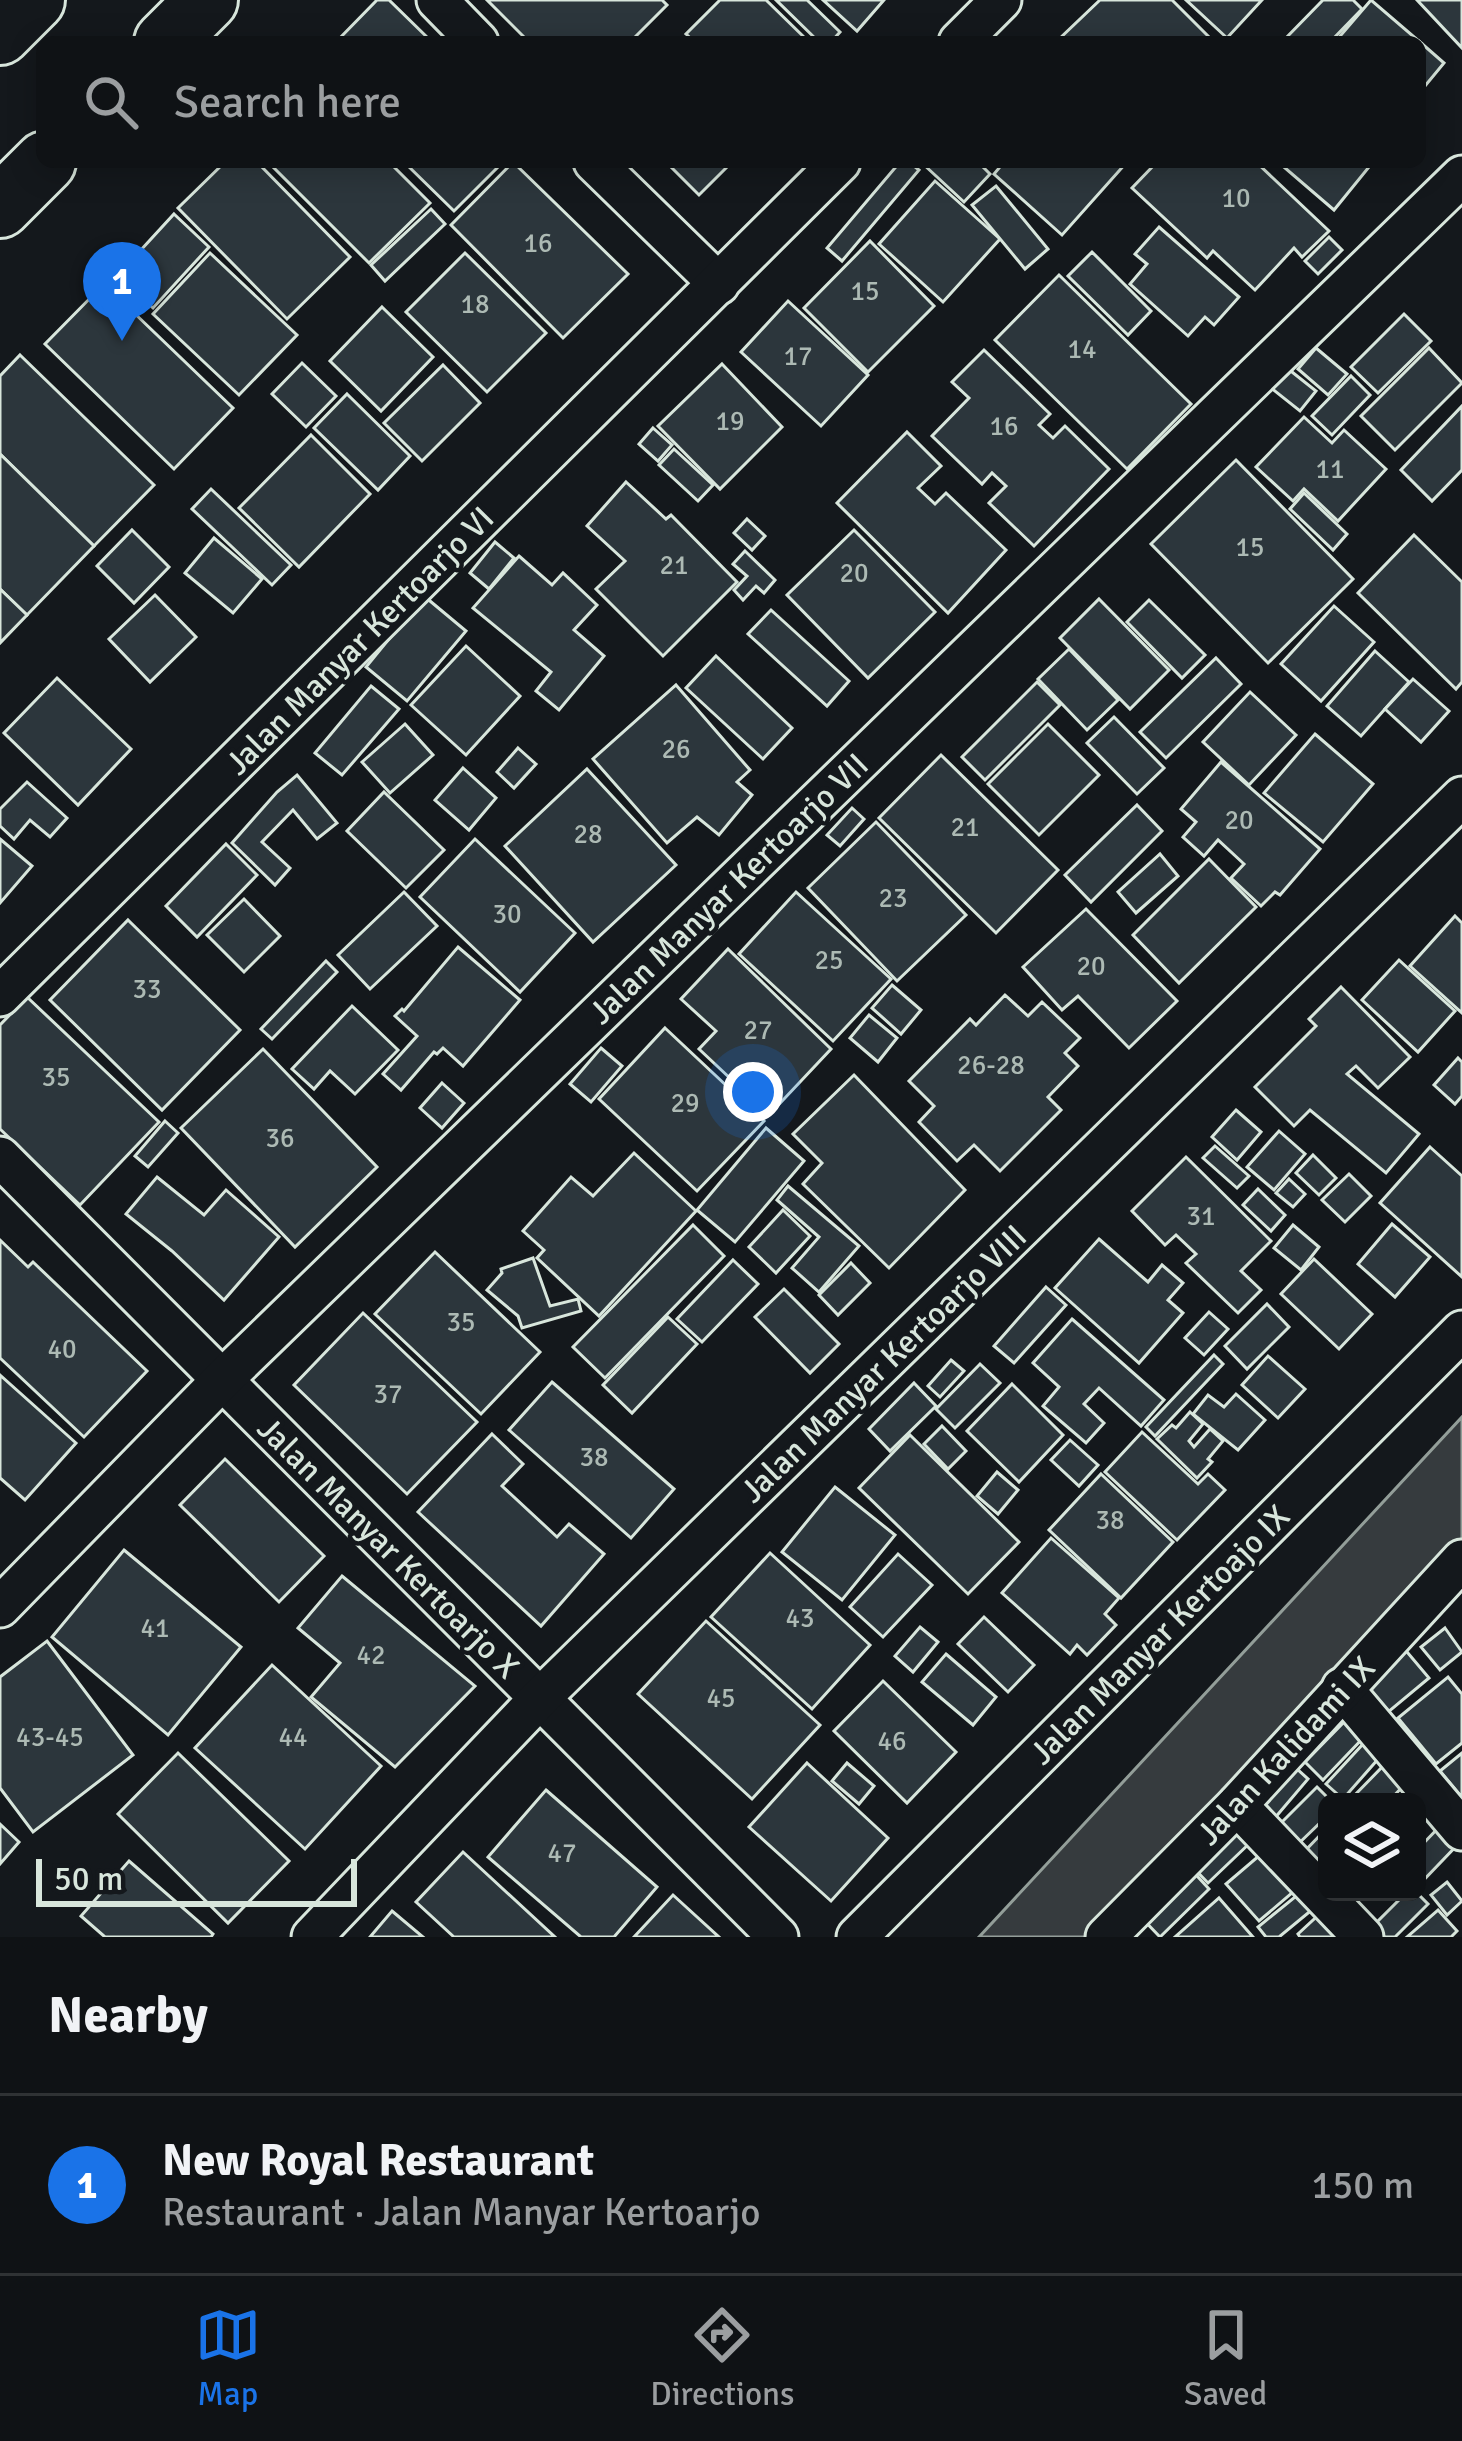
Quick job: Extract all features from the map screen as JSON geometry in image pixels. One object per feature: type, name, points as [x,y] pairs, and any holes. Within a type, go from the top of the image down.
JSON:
[{"type":"main road","points":[[0,34],[34,0]]},
{"type":"main road","points":[[171,36],[207,0]]},
{"type":"main road","points":[[0,207],[39,168]]},
{"type":"street","points":[[437,0],[472,36]]},
{"type":"street","points":[[965,36],[1001,0]]},
{"type":"street","points":[[600,168],[719,284]]},
{"type":"street","name":"Jalan Manyar Kertoarjo VI","points":[[0,996],[834,168]]},
{"type":"street","name":"Jalan Manyar Kertoarjo VII","points":[[0,1607],[222,1380],[1462,176]]},
{"type":"street","name":"Jalan Manyar Kertoarjo VIII","points":[[312,1937],[540,1698],[1462,797]]},
{"type":"street","name":"Jalan Manyar Kertoarjo X","points":[[0,1157],[778,1937]]},
{"type":"street","name":"Jalan Manyar Kertoajo IX","points":[[856,1937],[1462,1331]]},
{"type":"street","name":"Jalan Kalidami IX","points":[[1129,1928],[1342,1688],[1455,1582]]},
{"type":"street","points":[[1342,1688],[1462,1829]]},
{"type":"street","points":[[1237,1805],[1364,1937]]},
{"type":"shaded area","points":[[1462,1417],[1462,1549],[1097,1937],[979,1937]]},
{"type":"building","points":[[377,0],[389,0],[426,36],[342,36]]},
{"type":"building","points":[[487,0],[662,0],[667,5],[636,36],[523,36]]},
{"type":"building","points":[[720,0],[766,0],[803,36],[688,36]]},
{"type":"building","points":[[776,0],[807,0],[840,32],[813,36]]},
{"type":"building","points":[[823,0],[884,0],[857,31]]},
{"type":"building","points":[[1100,0],[1172,0],[1208,36],[1062,36]]},
{"type":"building","points":[[1186,0],[1262,0],[1225,36]]},
{"type":"building","points":[[1323,0],[1353,0],[1362,9],[1336,36],[1288,36]]},
{"type":"building","points":[[1371,0],[1413,36],[1340,36]]},
{"type":"building","points":[[1417,0],[1462,0],[1462,48]]},
{"type":"building","points":[[1426,47],[1444,63],[1426,85]]},
{"type":"building","points":[[219,168],[263,168],[350,257],[287,319],[178,208]]},
{"type":"building","points":[[274,168],[395,168],[430,203],[369,263]]},
{"type":"building","points":[[410,168],[497,168],[454,211]]},
{"type":"building","points":[[507,168],[519,168],[628,274],[563,338],[451,225]]},
{"type":"building","points":[[672,168],[726,168],[699,195]]},
{"type":"building","points":[[895,168],[919,170],[842,261],[827,248]]},
{"type":"building","points":[[927,168],[984,168],[990,174],[964,202]]},
{"type":"building","points":[[999,168],[1122,168],[1062,235],[994,174]]},
{"type":"building","points":[[1151,168],[1262,168],[1329,231],[1302,257],[1294,248],[1255,290],[1213,251],[1207,258],[1132,188]]},
{"type":"building","points":[[1285,168],[1368,168],[1334,210]]},
{"type":"building","points":[[935,181],[1000,239],[943,302],[879,244]]},
{"type":"building","points":[[996,186],[1048,249],[1025,269],[972,205]]},
{"type":"building","points":[[431,209],[445,224],[385,281],[371,265]]},
{"type":"building","points":[[174,214],[209,247],[153,308],[117,276]]},
{"type":"building","points":[[1159,227],[1239,297],[1214,325],[1205,317],[1188,336],[1130,284],[1147,264],[1135,254]]},
{"type":"building","points":[[1329,237],[1342,250],[1318,274],[1305,261]]},
{"type":"building","points":[[870,241],[934,306],[868,372],[804,308]]},
{"type":"building","points":[[1092,252],[1151,311],[1128,335],[1068,276]]},
{"type":"building","points":[[210,253],[297,335],[239,395],[153,314]]},
{"type":"building","points":[[465,253],[546,333],[487,392],[406,312]]},
{"type":"building","points":[[1059,275],[1191,404],[1127,469],[995,340]]},
{"type":"building","points":[[104,284],[233,408],[174,469],[45,344]]},
{"type":"building","points":[[788,301],[868,375],[821,426],[741,352]]},
{"type":"building","points":[[382,307],[433,357],[381,411],[330,361]]},
{"type":"building","points":[[1404,314],[1431,341],[1378,393],[1351,367]]},
{"type":"building","points":[[1316,348],[1347,374],[1328,395],[1298,369]]},
{"type":"building","points":[[1429,348],[1462,383],[1395,450],[1361,416]]},
{"type":"building","points":[[984,350],[1050,414],[1039,425],[1053,438],[1065,426],[1109,469],[1034,546],[989,503],[1006,486],[992,473],[982,484],[932,436],[969,398],[952,382]]},
{"type":"building","points":[[20,355],[154,485],[94,546],[0,454],[0,376]]},
{"type":"building","points":[[302,363],[336,396],[306,427],[272,394]]},
{"type":"building","points":[[722,364],[782,427],[720,489],[658,426]]},
{"type":"building","points":[[443,365],[480,403],[422,461],[384,423]]},
{"type":"building","points":[[1287,368],[1316,391],[1300,411],[1271,388]]},
{"type":"building","points":[[1351,376],[1370,395],[1332,435],[1312,416]]},
{"type":"building","points":[[347,394],[410,456],[378,490],[314,428]]},
{"type":"building","points":[[1462,406],[1462,470],[1432,501],[1401,470]]},
{"type":"building","points":[[1304,417],[1332,443],[1344,430],[1386,469],[1338,521],[1304,489],[1293,501],[1256,467]]},
{"type":"building","points":[[653,428],[672,445],[658,461],[639,444]]},
{"type":"building","points":[[907,432],[941,466],[918,488],[935,504],[946,493],[1006,550],[948,613],[837,503]]},
{"type":"building","points":[[311,435],[370,494],[299,567],[239,508]]},
{"type":"building","points":[[674,449],[713,485],[698,501],[659,465]]},
{"type":"building","points":[[0,454],[94,546],[27,615],[0,589]]},
{"type":"building","points":[[1236,460],[1353,579],[1268,663],[1151,544]]},
{"type":"building","points":[[626,482],[666,519],[671,515],[737,582],[663,656],[596,589],[625,561],[587,526]]},
{"type":"building","points":[[211,489],[291,565],[272,585],[192,509]]},
{"type":"building","points":[[1304,493],[1347,534],[1333,550],[1290,509]]},
{"type":"building","points":[[747,519],[765,536],[752,550],[734,533]]},
{"type":"building","points":[[132,530],[169,567],[134,603],[97,566]]},
{"type":"building","points":[[854,530],[935,612],[868,678],[787,595]]},
{"type":"building","points":[[1414,535],[1462,582],[1462,682],[1456,689],[1358,593]]},
{"type":"building","points":[[214,538],[262,579],[233,613],[185,573]]},
{"type":"building","points":[[495,542],[514,558],[489,589],[470,573]]},
{"type":"building","points":[[745,551],[775,580],[764,593],[756,586],[743,600],[734,590],[747,576],[733,564]]},
{"type":"building","points":[[519,556],[552,585],[563,573],[597,605],[574,630],[604,656],[559,710],[536,691],[551,672],[473,608]]},
{"type":"building","points":[[0,589],[27,615],[0,643]]},
{"type":"building","points":[[155,595],[196,637],[150,682],[109,639]]},
{"type":"building","points":[[424,596],[466,631],[407,701],[366,667]]},
{"type":"building","points":[[1099,599],[1169,670],[1130,709],[1060,638]]},
{"type":"building","points":[[1149,600],[1205,655],[1182,678],[1127,622]]},
{"type":"building","points":[[1334,606],[1374,642],[1321,701],[1281,664]]},
{"type":"building","points":[[771,610],[849,681],[827,706],[748,634]]},
{"type":"building","points":[[466,646],[520,696],[466,755],[411,705]]},
{"type":"building","points":[[1069,649],[1118,700],[1087,730],[1038,679]]},
{"type":"building","points":[[1375,651],[1409,682],[1361,736],[1327,706]]},
{"type":"building","points":[[716,656],[792,728],[763,759],[686,688]]},
{"type":"building","points":[[1216,658],[1241,684],[1166,758],[1140,732]]},
{"type":"building","points":[[57,678],[131,749],[78,805],[4,733]]},
{"type":"building","points":[[1413,679],[1449,711],[1421,742],[1385,709]]},
{"type":"building","points":[[1037,682],[1060,705],[985,780],[962,757]]},
{"type":"building","points":[[676,685],[750,770],[737,782],[752,795],[719,835],[697,817],[667,843],[593,759]]},
{"type":"building","points":[[371,686],[399,709],[342,775],[315,753]]},
{"type":"building","points":[[1250,692],[1296,735],[1249,785],[1203,742]]},
{"type":"building","points":[[1114,717],[1164,768],[1137,794],[1087,743]]},
{"type":"building","points":[[405,724],[433,755],[390,793],[362,762]]},
{"type":"building","points":[[1048,724],[1099,775],[1039,835],[988,784]]},
{"type":"building","points":[[1315,734],[1373,784],[1323,842],[1264,793]]},
{"type":"building","points":[[518,748],[536,764],[514,788],[497,772]]},
{"type":"building","points":[[941,755],[1058,870],[996,933],[879,818]]},
{"type":"building","points":[[1221,762],[1320,849],[1280,895],[1275,892],[1261,906],[1231,878],[1244,864],[1218,840],[1204,856],[1183,837],[1196,822],[1181,809]]},
{"type":"building","points":[[463,768],[496,798],[469,830],[435,800]]},
{"type":"building","points":[[587,769],[676,865],[593,942],[505,846]]},
{"type":"building","points":[[297,775],[337,823],[317,839],[293,810],[262,842],[290,868],[275,885],[232,843]]},
{"type":"building","points":[[27,782],[67,818],[50,837],[30,820],[14,839],[0,826],[0,809]]},
{"type":"building","points":[[384,792],[444,850],[406,888],[347,831]]},
{"type":"building","points":[[1137,805],[1162,831],[1091,902],[1065,875]]},
{"type":"building","points":[[852,808],[864,819],[840,846],[827,835]]},
{"type":"building","points":[[876,822],[966,915],[897,981],[808,888]]},
{"type":"building","points":[[0,839],[32,866],[0,903]]},
{"type":"building","points":[[475,839],[575,933],[520,992],[420,897]]},
{"type":"building","points":[[226,844],[257,875],[197,937],[166,906]]},
{"type":"building","points":[[1160,854],[1178,876],[1136,913],[1118,892]]},
{"type":"building","points":[[1209,859],[1256,907],[1179,983],[1133,935]]},
{"type":"building","points":[[404,892],[437,926],[370,989],[338,955]]},
{"type":"building","points":[[796,892],[891,979],[833,1041],[739,954]]},
{"type":"building","points":[[244,899],[280,936],[244,972],[207,935]]},
{"type":"building","points":[[1086,909],[1177,1001],[1129,1048],[1078,996],[1062,1010],[1023,967]]},
{"type":"building","points":[[1455,916],[1462,923],[1462,1013],[1410,966]]},
{"type":"building","points":[[128,920],[240,1030],[162,1110],[50,1000]]},
{"type":"building","points":[[458,947],[520,1000],[463,1066],[443,1048],[401,1090],[383,1074],[417,1036],[395,1016]]},
{"type":"building","points":[[728,949],[831,1049],[769,1115],[699,1049],[716,1031],[681,999]]},
{"type":"building","points":[[1399,960],[1455,1011],[1418,1052],[1362,1000]]},
{"type":"building","points":[[326,961],[337,972],[272,1039],[261,1029]]},
{"type":"building","points":[[892,985],[921,1010],[901,1034],[872,1008]]},
{"type":"building","points":[[1341,987],[1410,1057],[1378,1088],[1356,1066],[1347,1074],[1419,1134],[1386,1173],[1310,1110],[1294,1126],[1255,1087],[1316,1026],[1309,1019]]},
{"type":"building","points":[[1005,995],[1028,1016],[1042,1002],[1080,1038],[1065,1053],[1078,1066],[1048,1097],[1061,1110],[1000,1171],[974,1145],[957,1161],[919,1122],[934,1106],[909,1081],[970,1019],[976,1025]]},
{"type":"building","points":[[27,997],[159,1122],[80,1205],[0,1129],[0,1025]]},
{"type":"building","points":[[352,1006],[398,1050],[355,1094],[330,1071],[314,1089],[292,1069]]},
{"type":"building","points":[[869,1015],[897,1038],[878,1062],[850,1038]]},
{"type":"building","points":[[665,1028],[764,1121],[697,1191],[599,1099]]},
{"type":"building","points":[[601,1048],[622,1066],[591,1102],[570,1084]]},
{"type":"building","points":[[263,1049],[377,1167],[295,1247],[181,1128]]},
{"type":"building","points":[[1458,1058],[1462,1096],[1455,1104],[1434,1085]]},
{"type":"building","points":[[854,1075],[965,1190],[889,1268],[803,1184],[822,1163],[793,1134]]},
{"type":"building","points":[[442,1083],[464,1103],[442,1128],[420,1108]]},
{"type":"building","points":[[1236,1110],[1261,1132],[1237,1160],[1212,1137]]},
{"type":"building","points":[[165,1121],[178,1133],[148,1167],[135,1156]]},
{"type":"building","points":[[766,1128],[804,1161],[735,1242],[697,1210]]},
{"type":"building","points":[[1279,1131],[1305,1154],[1274,1190],[1247,1167]]},
{"type":"building","points":[[1215,1146],[1249,1176],[1237,1188],[1203,1158]]},
{"type":"building","points":[[1430,1147],[1462,1176],[1462,1277],[1380,1203]]},
{"type":"building","points":[[634,1153],[696,1211],[599,1316],[537,1258],[544,1250],[523,1231],[571,1177],[593,1196]]},
{"type":"building","points":[[1313,1155],[1336,1178],[1319,1195],[1296,1173]]},
{"type":"building","points":[[1186,1157],[1271,1241],[1241,1271],[1261,1290],[1238,1313],[1186,1263],[1196,1254],[1176,1235],[1165,1245],[1132,1211]]},
{"type":"building","points":[[1349,1174],[1371,1196],[1345,1222],[1322,1200]]},
{"type":"building","points":[[157,1177],[204,1215],[226,1190],[279,1237],[224,1300],[126,1214]]},
{"type":"building","points":[[1289,1179],[1305,1194],[1293,1207],[1276,1193]]},
{"type":"building","points":[[788,1186],[859,1246],[819,1292],[792,1268],[819,1237],[777,1200]]},
{"type":"building","points":[[1258,1189],[1285,1215],[1271,1231],[1243,1205]]},
{"type":"building","points":[[783,1210],[810,1236],[776,1273],[749,1247]]},
{"type":"building","points":[[1392,1224],[1430,1257],[1395,1297],[1358,1264]]},
{"type":"building","points":[[693,1225],[724,1256],[605,1378],[573,1347]]},
{"type":"building","points":[[1293,1225],[1319,1247],[1301,1270],[1274,1248]]},
{"type":"building","points":[[1099,1239],[1148,1282],[1162,1265],[1183,1283],[1168,1300],[1183,1313],[1139,1363],[1055,1288]]},
{"type":"building","points":[[0,1240],[28,1267],[33,1262],[147,1371],[84,1437],[0,1358]]},
{"type":"building","points":[[435,1252],[540,1352],[481,1414],[375,1314]]},
{"type":"building","points":[[533,1258],[550,1306],[578,1299],[581,1311],[522,1328],[518,1316],[487,1290],[501,1269]]},
{"type":"building","points":[[1314,1259],[1372,1314],[1339,1349],[1281,1294]]},
{"type":"building","points":[[733,1260],[758,1284],[702,1342],[677,1319]]},
{"type":"building","points":[[851,1263],[870,1283],[838,1315],[819,1295]]},
{"type":"building","points":[[1046,1287],[1066,1305],[1014,1363],[994,1346]]},
{"type":"building","points":[[784,1289],[839,1344],[810,1373],[755,1317]]},
{"type":"building","points":[[1267,1304],[1289,1327],[1247,1369],[1225,1346]]},
{"type":"building","points":[[1209,1312],[1228,1329],[1204,1355],[1185,1338]]},
{"type":"building","points":[[363,1313],[477,1422],[407,1494],[294,1385]]},
{"type":"building","points":[[668,1317],[697,1344],[632,1413],[603,1385]]},
{"type":"building","points":[[1072,1319],[1164,1400],[1141,1426],[1099,1388],[1084,1404],[1104,1423],[1086,1443],[1043,1406],[1059,1387],[1033,1363]]},
{"type":"building","points":[[1214,1355],[1223,1364],[1155,1436],[1146,1427]]},
{"type":"building","points":[[1268,1356],[1305,1389],[1278,1418],[1242,1385]]},
{"type":"building","points":[[951,1360],[964,1371],[940,1397],[928,1386]]},
{"type":"building","points":[[980,1364],[1000,1383],[955,1428],[936,1409]]},
{"type":"building","points":[[0,1375],[76,1443],[25,1500],[0,1478]]},
{"type":"building","points":[[552,1382],[674,1489],[631,1538],[509,1430]]},
{"type":"building","points":[[914,1383],[936,1406],[890,1451],[869,1429]]},
{"type":"building","points":[[1012,1384],[1063,1435],[1019,1482],[967,1431]]},
{"type":"building","points":[[1236,1394],[1265,1420],[1238,1450],[1193,1414],[1208,1395],[1224,1407]]},
{"type":"building","points":[[1190,1412],[1203,1424],[1189,1441],[1194,1447],[1210,1429],[1223,1441],[1197,1478],[1157,1439]]},
{"type":"building","points":[[942,1426],[966,1451],[948,1469],[924,1444]]},
{"type":"building","points":[[1142,1432],[1198,1484],[1208,1474],[1225,1490],[1177,1540],[1105,1472]]},
{"type":"building","points":[[492,1434],[523,1464],[502,1486],[557,1537],[569,1524],[604,1554],[541,1626],[418,1512]]},
{"type":"building","points":[[910,1435],[1019,1542],[968,1594],[859,1488]]},
{"type":"building","points":[[1070,1440],[1098,1465],[1079,1486],[1051,1460]]},
{"type":"building","points":[[225,1459],[324,1556],[279,1602],[180,1505]]},
{"type":"building","points":[[997,1472],[1018,1490],[998,1514],[977,1496]]},
{"type":"building","points":[[1101,1474],[1173,1542],[1121,1598],[1049,1530]]},
{"type":"building","points":[[835,1487],[895,1535],[842,1600],[782,1552]]},
{"type":"building","points":[[1051,1538],[1119,1598],[1105,1614],[1116,1625],[1087,1655],[1077,1645],[1070,1654],[1002,1593]]},
{"type":"building","points":[[124,1550],[241,1647],[168,1735],[52,1637]]},
{"type":"building","points":[[770,1553],[870,1645],[812,1709],[711,1617]]},
{"type":"building","points":[[898,1554],[932,1585],[883,1637],[850,1607]]},
{"type":"building","points":[[342,1576],[475,1686],[395,1767],[311,1697],[340,1663],[298,1628]]},
{"type":"building","points":[[984,1617],[1034,1665],[1008,1692],[958,1644]]},
{"type":"building","points":[[706,1621],[820,1725],[752,1799],[638,1694]]},
{"type":"building","points":[[920,1627],[938,1642],[913,1672],[895,1656]]},
{"type":"building","points":[[1445,1628],[1462,1652],[1440,1670],[1421,1647]]},
{"type":"building","points":[[47,1641],[133,1755],[33,1832],[0,1788],[0,1677]]},
{"type":"building","points":[[1402,1646],[1429,1678],[1381,1718],[1355,1686]]},
{"type":"building","points":[[946,1654],[996,1697],[973,1725],[922,1682]]},
{"type":"building","points":[[272,1665],[381,1766],[305,1849],[195,1748]]},
{"type":"building","points":[[1448,1677],[1462,1694],[1462,1743],[1436,1764],[1398,1718]]},
{"type":"building","points":[[883,1681],[956,1752],[907,1803],[834,1731]]},
{"type":"building","points":[[1347,1719],[1365,1736],[1323,1780],[1305,1762]]},
{"type":"building","points":[[1364,1743],[1379,1758],[1348,1793],[1336,1793],[1326,1784]]},
{"type":"building","points":[[178,1753],[289,1861],[228,1923],[118,1814]]},
{"type":"building","points":[[1462,1753],[1462,1794],[1460,1795],[1440,1771]]},
{"type":"building","points":[[1285,1758],[1308,1779],[1268,1826],[1244,1806]]},
{"type":"building","points":[[1387,1762],[1407,1782],[1397,1793],[1357,1793]]},
{"type":"building","points":[[807,1763],[888,1838],[831,1901],[749,1827]]},
{"type":"building","points":[[847,1763],[874,1786],[859,1804],[832,1781]]},
{"type":"building","points":[[1317,1787],[1323,1793],[1318,1793],[1318,1825],[1293,1849],[1274,1830]]},
{"type":"building","points":[[546,1790],[657,1887],[614,1937],[581,1937],[488,1857]]},
{"type":"building","points":[[1229,1816],[1253,1840],[1208,1883],[1185,1859]]},
{"type":"building","points":[[1444,1822],[1462,1840],[1426,1878],[1426,1841]]},
{"type":"building","points":[[0,1824],[19,1842],[0,1864]]},
{"type":"building","points":[[1318,1837],[1318,1871],[1301,1855]]},
{"type":"building","points":[[1274,1843],[1306,1881],[1259,1921],[1226,1884]]},
{"type":"building","points":[[463,1852],[555,1937],[454,1937],[416,1902]]},
{"type":"building","points":[[129,1861],[211,1937],[105,1937],[81,1916]]},
{"type":"building","points":[[1187,1865],[1209,1889],[1160,1937],[1137,1913]]},
{"type":"building","points":[[1447,1882],[1462,1901],[1447,1915],[1431,1895]]},
{"type":"building","points":[[1306,1888],[1319,1904],[1279,1937],[1266,1937],[1258,1927]]},
{"type":"building","points":[[673,1895],[719,1937],[634,1937]]},
{"type":"building","points":[[1219,1898],[1253,1937],[1175,1937]]},
{"type":"building","points":[[1398,1901],[1428,1904],[1395,1937],[1385,1937],[1373,1926]]},
{"type":"building","points":[[1325,1909],[1338,1937],[1300,1937],[1298,1934]]},
{"type":"building","points":[[1438,1910],[1457,1931],[1451,1937],[1407,1937]]},
{"type":"building","points":[[392,1911],[423,1937],[370,1937]]},
{"type":"place","name":"New Royal Restaurant","points":[[122,341]]}]
